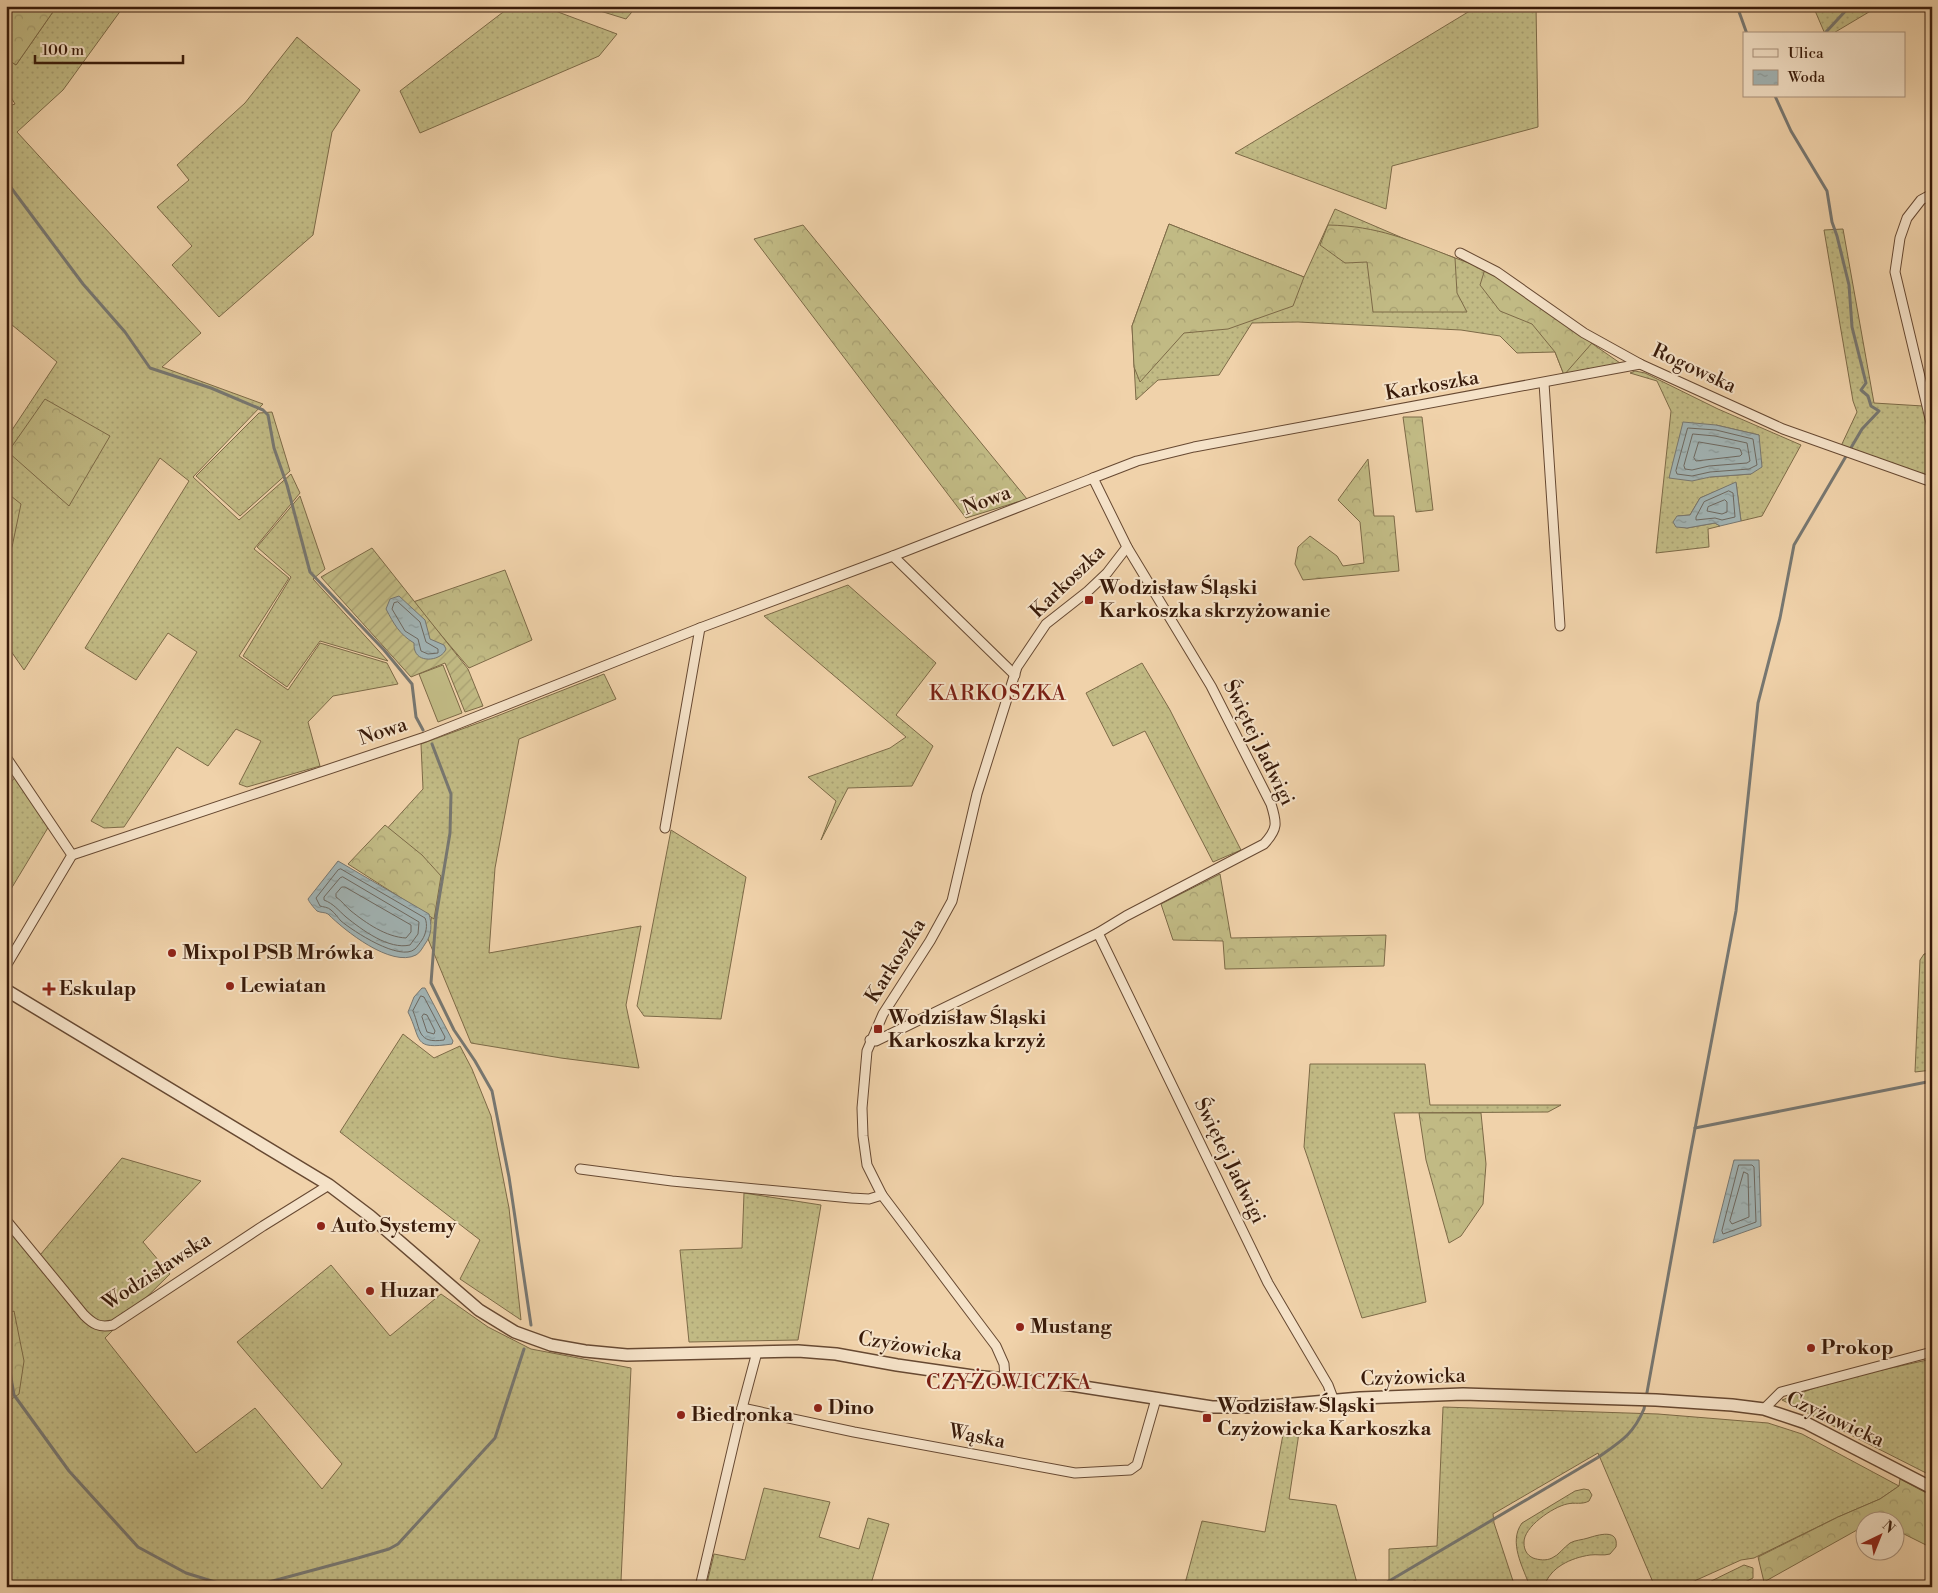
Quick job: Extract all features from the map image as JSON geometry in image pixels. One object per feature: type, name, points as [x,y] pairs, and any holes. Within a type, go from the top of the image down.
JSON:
[{"type":"street","points":[[1932,194],[1921,200],[1908,218],[1900,238],[1895,272],[1932,427]]},
{"type":"street","name":"Rogowska","points":[[1460,252],[1497,272],[1584,333],[1640,364],[1783,429],[1837,450],[1932,482]]},
{"type":"street","name":"Karkoszka","points":[[1005,1378],[1004,1364],[996,1346],[882,1195],[868,1165],[863,1136],[864,1080],[870,1040],[883,1014],[930,941],[952,901],[977,794],[1017,667],[1046,624],[1088,591],[1107,573],[1127,547],[1093,478],[1137,462],[1194,447],[1640,364]]},
{"type":"street","points":[[1544,383],[1560,626]]},
{"type":"street","name":"Nowa","points":[[72,855],[425,737],[700,628],[893,556],[1093,478]]},
{"type":"street","name":"Świętej Jadwigi","points":[[870,1040],[876,1041],[1098,933],[1126,916],[1264,844],[1274,833],[1276,820],[1271,804],[1211,686],[1127,547]]},
{"type":"street","points":[[893,556],[1015,675]]},
{"type":"street","points":[[664,828],[700,628]]},
{"type":"street","points":[[6,757],[72,855],[6,966]]},
{"type":"street","name":"Świętej Jadwigi","points":[[1098,933],[1268,1283],[1328,1385],[1334,1401]]},
{"type":"street","points":[[6,990],[329,1185]]},
{"type":"street","points":[[580,1169],[672,1181],[851,1198],[869,1199],[882,1195]]},
{"type":"street","name":"Czyżowicka","points":[[329,1185],[370,1216],[479,1310],[515,1332],[551,1345],[585,1351],[627,1355],[798,1351],[836,1354],[896,1366],[1071,1385],[1212,1407],[1258,1407],[1360,1398],[1463,1394],[1636,1399],[1764,1408],[1806,1423],[1932,1488]]},
{"type":"street","name":"Wodzisławska","points":[[6,1220],[84,1315],[94,1324],[104,1327],[113,1325],[123,1319],[263,1226],[329,1185]]},
{"type":"street","points":[[700,1587],[742,1408],[758,1352]]},
{"type":"street","points":[[1764,1408],[1781,1392],[1932,1352]]},
{"type":"street","name":"Wąska","points":[[742,1408],[854,1432],[1075,1473],[1130,1470],[1137,1465],[1156,1399]]},
{"type":"green space","points":[[6,6],[57,6],[16,65],[6,58]]},
{"type":"green space","points":[[57,6],[124,6],[63,90],[17,132],[201,333],[162,367],[263,404],[193,477],[239,520],[291,474],[300,493],[254,549],[289,578],[239,656],[288,690],[320,643],[387,663],[398,684],[333,696],[308,722],[320,766],[247,787],[239,784],[261,741],[236,729],[208,766],[177,747],[124,827],[104,828],[91,821],[197,652],[168,633],[136,680],[85,648],[189,481],[160,458],[24,670],[6,644],[6,439],[57,362],[6,320],[6,107],[15,104],[6,89],[6,58],[16,65]]},
{"type":"green space","points":[[511,6],[542,6],[617,34],[599,56],[420,133],[400,91]]},
{"type":"green space","points":[[584,6],[637,6],[626,19]]},
{"type":"green space","points":[[1478,6],[1536,6],[1538,127],[1392,166],[1386,209],[1235,153]]},
{"type":"green space","points":[[1813,6],[1879,6],[1835,32],[1824,32]]},
{"type":"green space","points":[[297,37],[360,90],[332,132],[313,235],[219,317],[172,265],[192,246],[157,207],[189,180],[177,165],[245,103]]},
{"type":"green space","points":[[1335,209],[1412,242],[1485,269],[1620,363],[1564,375],[1555,352],[1517,353],[1500,336],[1461,330],[1298,322],[1252,323],[1219,375],[1158,380],[1136,400],[1132,326],[1169,224],[1304,277]]},
{"type":"green space","points":[[1169,224],[1304,277],[1293,306],[1228,329],[1184,333],[1140,382],[1134,367],[1132,326]]},
{"type":"green space","points":[[803,225],[1027,499],[966,518],[754,239]]},
{"type":"green space","points":[[1328,225],[1378,231],[1455,258],[1457,293],[1467,312],[1373,312],[1367,262],[1345,263],[1320,245]]},
{"type":"green space","points":[[1843,229],[1874,403],[1923,406],[1932,446],[1932,477],[1841,446],[1857,412],[1853,401],[1824,230]]},
{"type":"green space","points":[[1485,269],[1592,343],[1564,375],[1555,352],[1532,324],[1500,311],[1480,285]]},
{"type":"green space","points":[[1635,371],[1645,373],[1718,409],[1801,445],[1762,516],[1741,521],[1736,483],[1700,498],[1690,515],[1678,516],[1676,526],[1687,528],[1715,523],[1720,526],[1708,529],[1709,547],[1656,553],[1671,411],[1657,381],[1630,373]],"holes":[[[1716,425],[1759,435],[1751,474],[1710,477]]]},
{"type":"green space","points":[[45,399],[110,436],[69,506],[8,452]]},
{"type":"green space","points":[[272,412],[290,471],[240,516],[196,476],[259,413]]},
{"type":"green space","points":[[1403,417],[1422,417],[1433,510],[1416,512]]},
{"type":"green space","points":[[1368,459],[1374,516],[1394,516],[1399,571],[1303,580],[1295,564],[1298,547],[1310,536],[1337,556],[1343,566],[1364,563],[1360,522],[1338,500]]},
{"type":"green space","points":[[6,492],[21,504],[12,547],[6,555]]},
{"type":"green space","points":[[300,496],[325,569],[313,579],[388,661],[320,641],[287,687],[243,656],[291,577],[257,547]]},
{"type":"green space","points":[[372,548],[468,669],[483,706],[465,712],[445,663],[411,677],[321,577]]},
{"type":"green space","points":[[505,570],[532,640],[469,668],[413,602]]},
{"type":"green space","points":[[848,585],[936,663],[896,715],[933,746],[912,786],[848,788],[821,840],[836,801],[808,777],[890,748],[906,737],[764,616]]},
{"type":"green space","points":[[1142,663],[1170,710],[1241,850],[1213,862],[1145,731],[1113,746],[1086,693]]},
{"type":"green space","points":[[443,665],[462,713],[438,722],[419,674]]},
{"type":"green space","points":[[604,674],[616,699],[519,739],[495,868],[489,953],[641,926],[626,1005],[639,1068],[561,1058],[471,1043],[428,939],[438,876],[384,832],[423,789],[421,744]]},
{"type":"green space","points":[[15,777],[49,826],[8,894],[6,893],[6,790]]},
{"type":"green space","points":[[385,825],[422,855],[441,876],[434,919],[348,864]]},
{"type":"green space","points":[[671,830],[746,877],[721,1019],[644,1016],[637,1006]]},
{"type":"green space","points":[[1220,874],[1231,938],[1386,935],[1384,966],[1225,969],[1223,941],[1173,940],[1161,904]]},
{"type":"green space","points":[[1932,953],[1932,1070],[1915,1072],[1920,960],[1924,954]]},
{"type":"green space","points":[[403,1034],[434,1058],[460,1046],[472,1069],[491,1116],[509,1208],[521,1320],[460,1279],[480,1240],[340,1132]]},
{"type":"green space","points":[[1310,1064],[1425,1064],[1430,1105],[1561,1105],[1548,1112],[1394,1113],[1426,1302],[1362,1318],[1304,1147]]},
{"type":"green space","points":[[1419,1113],[1481,1113],[1486,1164],[1483,1204],[1461,1236],[1449,1243],[1426,1160]]},
{"type":"green space","points":[[122,1158],[201,1181],[143,1242],[170,1274],[105,1338],[196,1453],[255,1408],[322,1489],[342,1464],[237,1342],[331,1265],[390,1336],[441,1294],[488,1327],[531,1349],[631,1368],[621,1581],[694,1585],[694,1587],[6,1587],[6,1237],[11,1233],[35,1261]]},
{"type":"green space","points":[[744,1193],[821,1205],[798,1340],[689,1342],[680,1250],[742,1248]]},
{"type":"green space","points":[[14,1311],[24,1361],[19,1394],[6,1403],[6,1315]]},
{"type":"green space","points":[[1932,1359],[1932,1476],[1782,1400],[1836,1380]]},
{"type":"green space","points":[[1443,1407],[1658,1414],[1768,1423],[1802,1434],[1899,1486],[1880,1499],[1838,1517],[1754,1558],[1741,1560],[1681,1587],[1655,1587],[1598,1453],[1493,1514],[1494,1523],[1515,1587],[1419,1587],[1415,1580],[1404,1587],[1389,1587],[1389,1549],[1437,1546]]},
{"type":"green space","points":[[1284,1429],[1299,1433],[1289,1499],[1336,1505],[1358,1587],[1184,1587],[1202,1521],[1265,1532]]},
{"type":"green space","points":[[1900,1479],[1932,1496],[1932,1548],[1906,1535],[1906,1510],[1856,1510],[1856,1531],[1764,1582],[1758,1557],[1838,1517],[1880,1499],[1899,1486]]},
{"type":"green space","points":[[764,1488],[830,1502],[819,1537],[859,1549],[868,1518],[889,1524],[870,1587],[844,1587],[837,1585],[836,1587],[706,1587],[714,1554],[745,1560]]},
{"type":"green space","points":[[1589,1490],[1592,1495],[1589,1501],[1561,1506],[1547,1513],[1533,1524],[1525,1537],[1524,1546],[1526,1552],[1533,1558],[1547,1560],[1557,1555],[1572,1542],[1607,1534],[1614,1537],[1616,1547],[1610,1554],[1590,1555],[1569,1561],[1551,1574],[1544,1587],[1530,1587],[1518,1555],[1516,1538],[1518,1530],[1522,1523],[1575,1491]]},
{"type":"green space","points":[[1744,1565],[1753,1568],[1753,1578],[1735,1587],[1699,1587]]},
{"type":"water","points":[[1683,422],[1716,425],[1759,435],[1762,467],[1751,474],[1710,477],[1692,481],[1669,478]]},
{"type":"water","points":[[1736,482],[1741,521],[1720,526],[1715,523],[1687,528],[1676,527],[1673,522],[1677,516],[1690,515],[1700,498]]},
{"type":"water","points":[[399,596],[425,620],[430,639],[444,645],[446,649],[440,656],[431,659],[421,658],[415,651],[414,643],[404,636],[394,624],[386,609],[390,599]]},
{"type":"water","points":[[338,861],[429,914],[430,933],[427,941],[416,955],[406,958],[381,952],[356,937],[328,914],[317,911],[313,907],[308,899]]},
{"type":"water","points":[[422,988],[425,988],[453,1041],[452,1044],[430,1045],[420,1041],[408,1012],[414,997]]},
{"type":"water","points":[[1734,1160],[1759,1160],[1761,1226],[1713,1243]]},
{"type":"waterway","points":[[1737,6],[1746,32]]},
{"type":"waterway","points":[[1826,32],[1850,6]]},
{"type":"waterway","points":[[1379,1587],[1597,1458],[1630,1432],[1644,1409],[1736,911],[1758,703],[1780,618],[1794,545],[1862,429],[1879,411],[1871,406],[1868,396],[1861,390],[1866,383],[1852,327],[1849,285],[1832,222],[1827,191],[1791,131],[1776,98]]},
{"type":"waterway","points":[[6,181],[83,284],[125,332],[150,368],[211,388],[263,410],[268,415],[274,448],[287,485],[310,572],[384,650],[412,684],[416,717],[423,730]]},
{"type":"waterway","points":[[432,744],[451,794],[450,833],[436,917],[431,983],[454,1030],[492,1091],[509,1177],[531,1325]]},
{"type":"waterway","points":[[1695,1128],[1932,1081]]},
{"type":"waterway","points":[[6,1348],[14,1395],[69,1471],[138,1547],[186,1573],[231,1587]]},
{"type":"waterway","points":[[266,1587],[269,1582],[389,1549],[398,1544],[495,1438],[524,1349]]},
{"type":"place","name":"Wodzisław Śląski Karkoszka skrzyżowanie","points":[[1089,600]]},
{"type":"place","name":"Mixpol PSB Mrówka","points":[[172,953]]},
{"type":"place","name":"Lewiatan","points":[[230,986]]},
{"type":"place","name":"Eskulap","points":[[49,989]]},
{"type":"place","name":"Wodzisław Śląski Karkoszka krzyż","points":[[878,1029]]},
{"type":"place","name":"Auto Systemy","points":[[321,1226]]},
{"type":"place","name":"Huzar","points":[[370,1291]]},
{"type":"place","name":"Mustang","points":[[1020,1327]]},
{"type":"place","name":"Prokop","points":[[1811,1348]]},
{"type":"place","name":"Dino","points":[[818,1408]]},
{"type":"place","name":"Biedronka","points":[[681,1415]]},
{"type":"place","name":"Wodzisław Śląski Czyżowicka Karkoszka","points":[[1207,1418]]},
{"type":"district","name":"KARKOSZKA","points":[[998,694]]},
{"type":"district","name":"CZYŻOWICZKA","points":[[1009,1383]]}]
